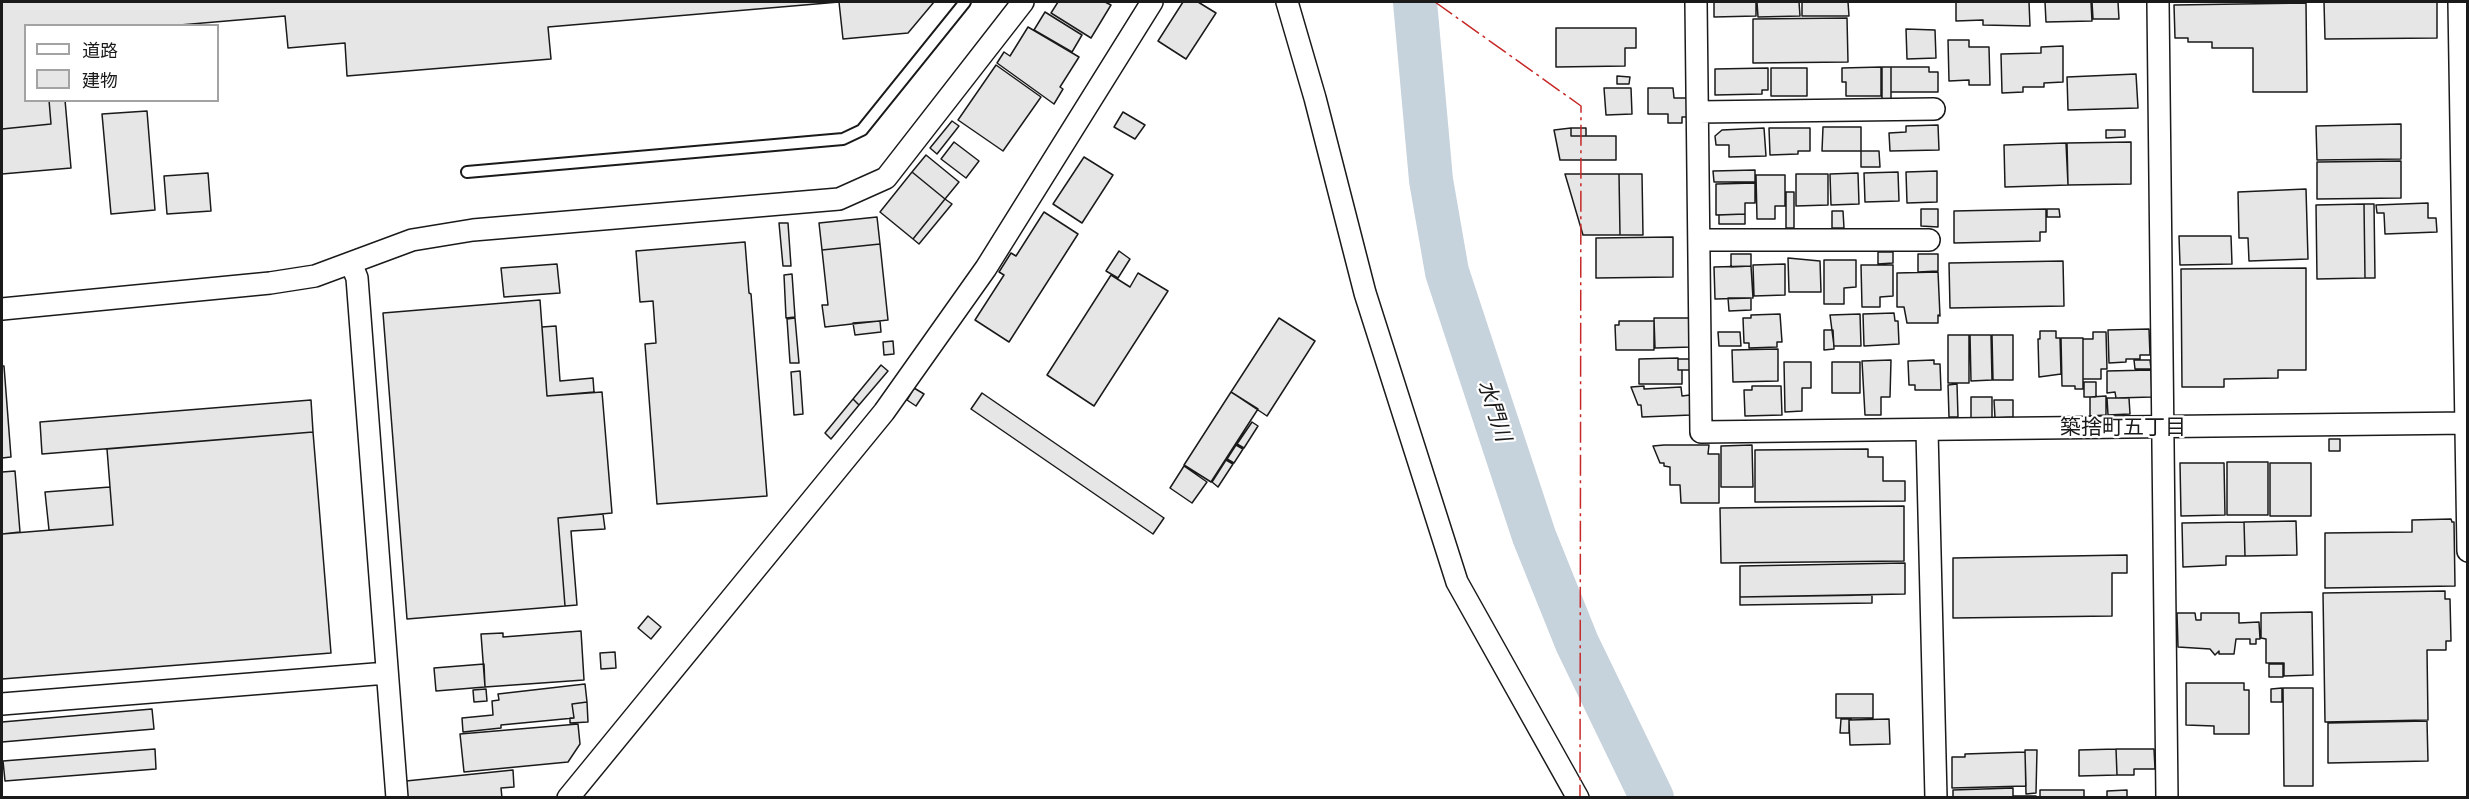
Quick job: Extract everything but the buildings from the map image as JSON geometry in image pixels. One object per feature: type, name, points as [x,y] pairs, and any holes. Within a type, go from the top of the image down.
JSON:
[{"type":"street","points":[[2,309],[270,283],[315,276],[412,240],[473,231],[839,199],[886,178],[1023,2]]},
{"type":"street","points":[[568,798],[884,412],[986,268],[1152,2]]},
{"type":"street","points":[[1287,2],[1315,98],[1365,293],[1457,582],[1578,798]]},
{"type":"street","points":[[1696,2],[1701,432],[2467,423]]},
{"type":"street","points":[[2158,2],[2167,798]]},
{"type":"street","points":[[2459,2],[2468,551]]},
{"type":"street","points":[[1698,112],[1934,109]]},
{"type":"street","points":[[1699,240],[1929,240]]},
{"type":"street","points":[[351,263],[357,278],[397,798]]},
{"type":"street","points":[[1928,431],[1936,798]]},
{"type":"street","points":[[2,704],[387,673]]},
{"type":"lane","points":[[467,172],[843,139],[862,130],[965,2]]},
{"type":"waterway","name":"水門川","points":[[1415,2],[1431,180],[1447,272],[1534,536],[1577,643],[1652,798]]},
{"type":"power","points":[[1435,2],[1581,106],[1580,798]]},
{"type":"district","name":"築捨町五丁目","points":[[2123,429]]}]
